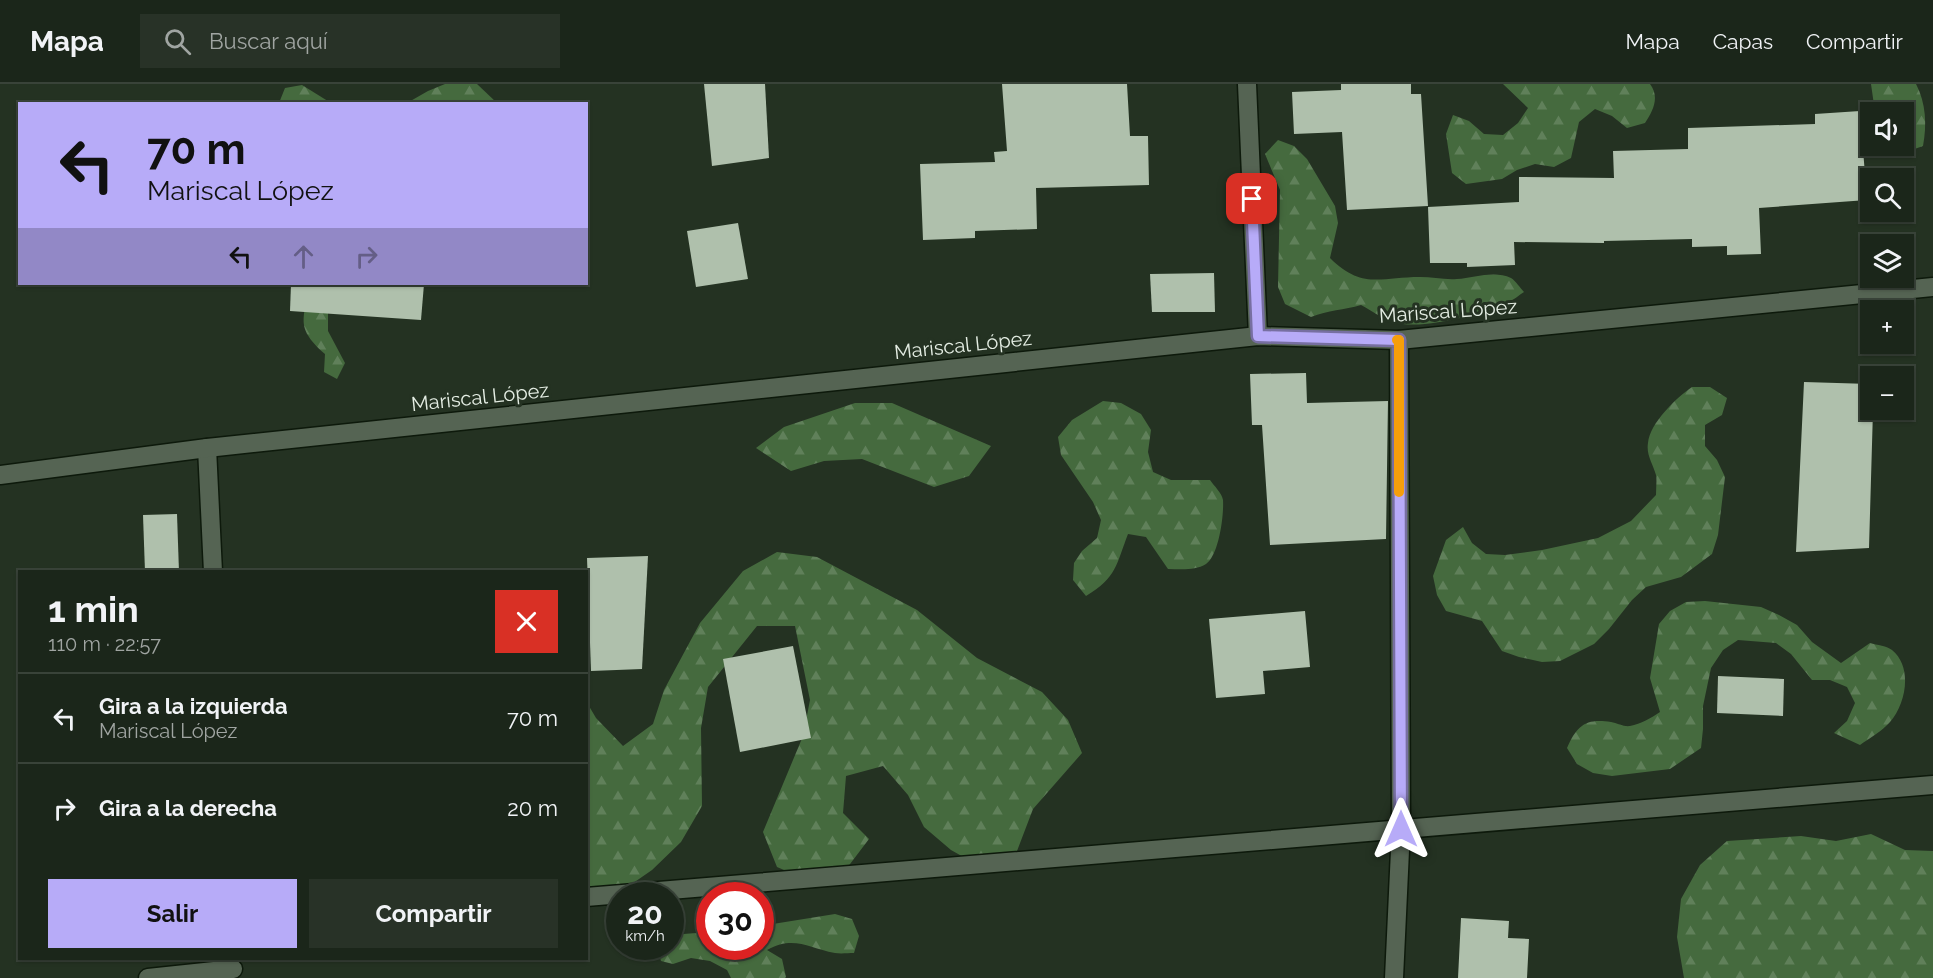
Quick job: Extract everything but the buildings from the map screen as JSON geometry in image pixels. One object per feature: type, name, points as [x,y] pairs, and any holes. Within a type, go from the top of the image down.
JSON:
[{"type":"street","points":[[1247,84],[1258,336]]},
{"type":"street","name":"Mariscal López","points":[[0,475],[207,448],[1258,336],[1399,340],[1933,286]]},
{"type":"street","points":[[1394,978],[1401,829],[1399,340]]},
{"type":"street","points":[[207,448],[213,570]]},
{"type":"street","points":[[588,897],[1933,785]]},
{"type":"street","points":[[148,978],[233,968]]},
{"type":"green space","points":[[445,84],[477,84],[496,102],[409,102]]},
{"type":"green space","points":[[1503,84],[1650,84],[1655,99],[1653,109],[1645,123],[1627,128],[1612,116],[1595,109],[1579,122],[1571,158],[1554,167],[1535,164],[1517,170],[1502,179],[1466,184],[1452,173],[1446,134],[1453,115],[1469,121],[1484,134],[1503,135],[1518,123],[1528,108]]},
{"type":"green space","points":[[1871,84],[1916,84],[1925,114],[1923,146],[1914,149],[1914,102],[1874,102]]},
{"type":"green space","points":[[302,85],[329,102],[279,102],[285,88]]},
{"type":"green space","points":[[1278,140],[1294,146],[1307,159],[1335,206],[1338,223],[1330,258],[1341,268],[1372,280],[1420,277],[1452,279],[1498,275],[1511,278],[1524,292],[1510,301],[1484,311],[1452,320],[1419,324],[1390,321],[1361,305],[1311,317],[1285,304],[1278,287],[1280,190],[1265,154]]},
{"type":"green space","points":[[305,285],[328,285],[328,331],[345,363],[337,379],[324,372],[325,354],[308,335],[305,328]]},
{"type":"green space","points":[[1692,387],[1710,387],[1727,398],[1722,415],[1705,425],[1705,446],[1717,460],[1725,477],[1718,535],[1712,554],[1681,577],[1646,587],[1594,644],[1560,661],[1542,662],[1502,651],[1482,621],[1446,611],[1437,595],[1433,576],[1446,540],[1463,527],[1472,543],[1486,554],[1505,555],[1598,538],[1631,521],[1656,495],[1656,475],[1648,452],[1653,427],[1665,412]]},
{"type":"green space","points":[[1103,401],[1121,403],[1141,414],[1151,430],[1148,452],[1153,472],[1171,480],[1210,480],[1222,497],[1223,515],[1217,544],[1211,559],[1206,564],[1192,569],[1168,569],[1146,537],[1128,534],[1118,562],[1110,576],[1086,596],[1073,580],[1074,563],[1082,551],[1097,538],[1101,520],[1093,502],[1061,455],[1058,437],[1072,420]]},
{"type":"green space","points":[[855,403],[892,403],[991,446],[969,476],[934,487],[862,459],[824,461],[791,471],[756,448],[784,427]]},
{"type":"green space","points":[[777,552],[817,557],[917,610],[977,658],[1042,692],[1068,720],[1082,753],[1033,809],[1017,851],[983,868],[951,850],[924,827],[908,795],[883,766],[846,776],[843,813],[869,839],[847,868],[810,881],[777,867],[763,832],[803,736],[810,700],[795,626],[757,626],[708,687],[701,728],[702,806],[681,842],[652,870],[635,882],[606,882],[606,899],[588,904],[588,704],[596,718],[623,746],[653,724],[664,690],[700,623],[743,571]]},
{"type":"green space","points":[[1705,601],[1761,607],[1779,615],[1797,625],[1812,642],[1841,663],[1870,643],[1892,650],[1899,657],[1905,676],[1903,696],[1896,714],[1890,722],[1860,745],[1834,733],[1847,721],[1855,703],[1847,687],[1830,680],[1812,680],[1791,654],[1776,643],[1738,640],[1723,650],[1711,668],[1703,706],[1701,748],[1670,769],[1612,776],[1593,773],[1577,764],[1567,748],[1583,725],[1602,721],[1630,726],[1660,712],[1650,678],[1659,624],[1670,611],[1686,602]]},
{"type":"green space","points":[[1871,834],[1905,850],[1933,851],[1933,978],[1684,978],[1677,937],[1681,899],[1700,865],[1727,841],[1801,836],[1836,841]]},
{"type":"green space","points":[[835,914],[852,919],[859,936],[854,953],[835,953],[793,943],[774,947],[774,924]]},
{"type":"green space","points":[[696,933],[696,959],[691,958],[673,964],[661,961],[684,960],[684,934]]},
{"type":"green space","points":[[774,954],[782,959],[786,977],[731,978],[727,970],[704,960],[774,960]]},
{"type":"slow traffic","points":[[1397,340],[1399,340],[1399,492]]},
{"type":"route","points":[[1252,199],[1258,336],[1399,340],[1401,829]]}]
